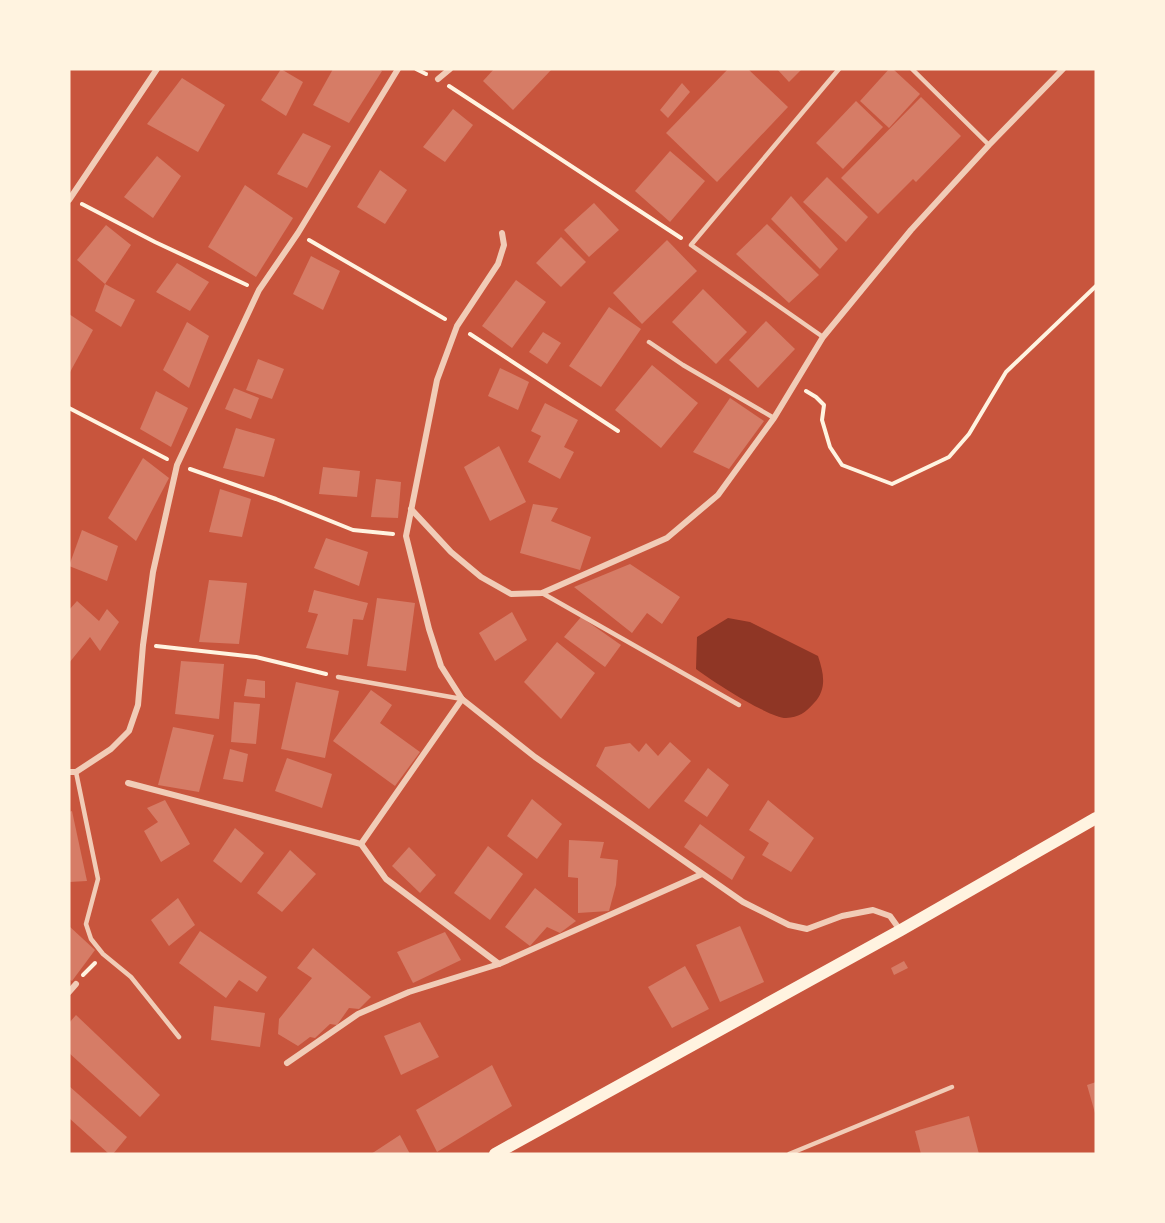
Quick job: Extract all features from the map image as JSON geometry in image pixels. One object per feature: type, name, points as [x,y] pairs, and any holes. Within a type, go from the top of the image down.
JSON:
[{"type":"main road","points":[[495,1154],[901,930],[1096,818]]},
{"type":"street","points":[[70,199],[157,69]]},
{"type":"street","points":[[73,772],[111,749],[129,731],[138,705],[153,572],[177,465],[259,290],[298,233],[398,69]]},
{"type":"street","points":[[438,79],[450,69]]},
{"type":"street","points":[[411,509],[451,552],[482,577],[511,594],[542,593],[668,538],[718,495],[796,385],[823,337],[911,230],[1063,69]]},
{"type":"street","points":[[502,233],[504,245],[498,264],[457,326],[437,380],[406,536],[429,629],[441,666],[462,699],[535,757],[743,902],[789,925],[807,929],[842,916],[873,910],[890,916],[901,930]]},
{"type":"street","points":[[361,844],[462,699]]},
{"type":"street","points":[[128,783],[361,844],[386,879],[499,964]]},
{"type":"street","points":[[287,1063],[358,1014],[409,992],[499,964],[702,874]]},
{"type":"street","points":[[69,992],[76,984]]},
{"type":"lane","points":[[823,337],[692,245],[838,69]]},
{"type":"lane","points":[[912,69],[989,145]]},
{"type":"lane","points":[[649,342],[683,365],[774,418]]},
{"type":"lane","points":[[542,593],[739,705]]},
{"type":"lane","points":[[338,677],[462,699]]},
{"type":"lane","points":[[73,772],[98,879],[86,924],[91,939],[103,954],[131,977],[179,1037]]},
{"type":"lane","points":[[789,1154],[952,1087]]},
{"type":"path","points":[[416,69],[438,79],[692,245]]},
{"type":"path","points":[[70,199],[155,242],[259,290]]},
{"type":"path","points":[[796,385],[816,397],[824,405],[822,420],[830,447],[842,465],[892,484],[949,457],[969,434],[1006,372],[1096,286]]},
{"type":"path","points":[[69,408],[177,465],[276,499],[353,530],[406,536]]},
{"type":"path","points":[[143,645],[256,657],[338,677]]},
{"type":"path","points":[[76,984],[103,954]]},
{"type":"shaded area","points":[[728,618],[750,622],[818,656],[823,675],[823,687],[818,698],[808,709],[795,717],[778,716],[741,698],[696,669],[697,637]]},
{"type":"building","points":[[281,69],[303,82],[286,116],[261,100]]},
{"type":"building","points":[[333,69],[379,69],[382,71],[349,123],[313,105]]},
{"type":"building","points":[[494,69],[552,69],[513,110],[483,81]]},
{"type":"building","points":[[728,69],[748,69],[788,107],[717,182],[666,133]]},
{"type":"building","points":[[777,69],[802,69],[789,82]]},
{"type":"building","points":[[889,69],[893,69],[920,94],[889,128],[860,101]]},
{"type":"building","points":[[182,78],[225,105],[198,152],[147,124]]},
{"type":"building","points":[[682,83],[690,92],[668,118],[660,110]]},
{"type":"building","points":[[921,97],[961,136],[916,182],[913,179],[878,214],[841,178]]},
{"type":"building","points":[[856,101],[883,127],[843,169],[816,143]]},
{"type":"building","points":[[453,109],[473,125],[445,162],[423,147]]},
{"type":"building","points":[[303,133],[331,146],[307,188],[277,174]]},
{"type":"building","points":[[670,151],[705,181],[670,222],[635,191]]},
{"type":"building","points":[[157,156],[181,176],[153,218],[124,197]]},
{"type":"building","points":[[380,170],[407,190],[385,224],[357,207]]},
{"type":"building","points":[[827,177],[868,217],[846,242],[803,202]]},
{"type":"building","points":[[245,185],[293,218],[256,277],[208,247]]},
{"type":"building","points":[[791,196],[838,249],[820,269],[771,219]]},
{"type":"building","points":[[594,203],[619,230],[589,257],[564,230]]},
{"type":"building","points":[[767,224],[819,275],[789,303],[736,254]]},
{"type":"building","points":[[106,225],[131,245],[105,284],[77,260]]},
{"type":"building","points":[[561,237],[586,262],[561,287],[536,263]]},
{"type":"building","points":[[667,240],[697,271],[642,324],[613,293]]},
{"type":"building","points":[[311,256],[340,271],[323,310],[293,294]]},
{"type":"building","points":[[177,263],[209,282],[190,311],[156,292]]},
{"type":"building","points":[[516,280],[546,302],[512,348],[482,326]]},
{"type":"building","points":[[105,284],[135,300],[121,327],[95,311]]},
{"type":"building","points":[[703,289],[747,332],[716,364],[672,322]]},
{"type":"building","points":[[609,307],[641,329],[601,387],[569,366]]},
{"type":"building","points":[[69,314],[93,330],[69,374]]},
{"type":"building","points":[[766,321],[795,349],[758,388],[729,360]]},
{"type":"building","points":[[187,322],[209,336],[189,388],[163,370]]},
{"type":"building","points":[[543,332],[561,343],[547,364],[529,352]]},
{"type":"building","points":[[258,359],[284,369],[272,399],[246,390]]},
{"type":"building","points":[[652,365],[698,403],[661,448],[615,410]]},
{"type":"building","points":[[500,368],[529,382],[518,410],[488,396]]},
{"type":"building","points":[[234,388],[259,398],[251,419],[225,409]]},
{"type":"building","points":[[156,391],[188,408],[171,447],[140,429]]},
{"type":"building","points":[[730,398],[764,421],[729,469],[693,452]]},
{"type":"building","points":[[545,403],[578,420],[564,447],[574,452],[560,479],[528,462],[541,436],[531,431]]},
{"type":"building","points":[[236,428],[275,439],[264,477],[223,468]]},
{"type":"building","points":[[499,446],[526,502],[490,521],[464,467]]},
{"type":"building","points":[[143,458],[169,478],[136,541],[108,518]]},
{"type":"building","points":[[323,467],[360,471],[357,497],[319,494]]},
{"type":"building","points":[[376,479],[401,482],[398,518],[371,517]]},
{"type":"building","points":[[220,489],[251,499],[242,537],[209,532]]},
{"type":"building","points":[[533,504],[558,508],[551,521],[591,537],[580,570],[520,553]]},
{"type":"building","points":[[82,530],[118,546],[107,581],[69,566]]},
{"type":"building","points":[[326,538],[368,552],[359,586],[314,568]]},
{"type":"building","points":[[630,564],[680,597],[662,624],[647,613],[632,633],[574,587]]},
{"type":"building","points":[[209,580],[247,583],[239,644],[199,642]]},
{"type":"building","points":[[314,590],[368,603],[363,620],[353,619],[348,655],[306,648],[318,614],[308,612]]},
{"type":"building","points":[[377,598],[415,603],[406,671],[367,666]]},
{"type":"building","points":[[77,601],[99,621],[107,609],[119,622],[100,651],[90,637],[69,663],[69,610]]},
{"type":"building","points":[[512,612],[527,640],[495,661],[479,633]]},
{"type":"building","points":[[581,617],[621,645],[605,667],[564,637]]},
{"type":"building","points":[[557,642],[595,673],[561,719],[524,682]]},
{"type":"building","points":[[181,661],[224,664],[219,719],[175,714]]},
{"type":"building","points":[[247,679],[265,681],[265,698],[244,696]]},
{"type":"building","points":[[296,682],[339,691],[325,758],[281,749]]},
{"type":"building","points":[[371,690],[392,705],[380,723],[420,752],[395,786],[333,741]]},
{"type":"building","points":[[234,702],[260,704],[256,744],[231,742]]},
{"type":"building","points":[[173,727],[214,735],[199,792],[158,785]]},
{"type":"building","points":[[670,742],[691,761],[649,809],[596,766],[605,747],[630,743],[639,752],[646,743],[658,756]]},
{"type":"building","points":[[230,749],[248,754],[243,782],[223,779]]},
{"type":"building","points":[[287,758],[332,774],[322,808],[275,791]]},
{"type":"building","points":[[708,768],[729,785],[707,817],[684,801]]},
{"type":"building","points":[[532,799],[562,824],[537,859],[507,836]]},
{"type":"building","points":[[165,800],[190,844],[161,862],[144,831],[158,822],[147,808]]},
{"type":"building","points":[[768,800],[814,838],[791,872],[762,855],[769,843],[749,830]]},
{"type":"building","points":[[72,811],[87,881],[69,882],[69,812]]},
{"type":"building","points":[[700,824],[745,857],[732,880],[684,847]]},
{"type":"building","points":[[235,828],[264,853],[241,883],[213,861]]},
{"type":"building","points":[[569,840],[604,842],[600,858],[618,860],[616,885],[609,911],[578,913],[578,878],[568,877]]},
{"type":"building","points":[[488,846],[523,874],[490,920],[454,893]]},
{"type":"building","points":[[409,847],[436,875],[420,893],[392,866]]},
{"type":"building","points":[[290,850],[316,874],[282,912],[257,893]]},
{"type":"building","points":[[535,888],[576,921],[560,933],[547,927],[530,946],[505,927]]},
{"type":"building","points":[[178,898],[195,925],[169,946],[151,920]]},
{"type":"building","points":[[69,926],[95,950],[72,981],[69,979]]},
{"type":"building","points":[[740,926],[764,982],[720,1002],[696,945]]},
{"type":"building","points":[[200,931],[267,977],[257,992],[239,980],[226,998],[179,963]]},
{"type":"building","points":[[445,932],[461,960],[413,983],[397,952]]},
{"type":"building","points":[[313,948],[371,997],[359,1009],[349,1008],[337,1025],[330,1024],[315,1038],[310,1037],[298,1046],[278,1034],[279,1019],[312,978],[297,968]]},
{"type":"building","points":[[904,961],[908,968],[894,975],[891,968]]},
{"type":"building","points":[[685,966],[709,1009],[672,1028],[648,987]]},
{"type":"building","points":[[214,1006],[265,1013],[260,1047],[211,1040]]},
{"type":"building","points":[[76,1015],[160,1095],[140,1117],[69,1053],[69,1023]]},
{"type":"building","points":[[420,1022],[439,1057],[401,1075],[384,1036]]},
{"type":"building","points":[[492,1065],[512,1106],[437,1152],[416,1110]]},
{"type":"building","points":[[1096,1082],[1096,1113],[1095,1113],[1087,1085]]},
{"type":"building","points":[[69,1086],[127,1137],[113,1154],[109,1154],[69,1118]]},
{"type":"building","points":[[969,1116],[979,1154],[921,1154],[915,1131]]},
{"type":"building","points":[[400,1135],[410,1154],[371,1154]]}]
